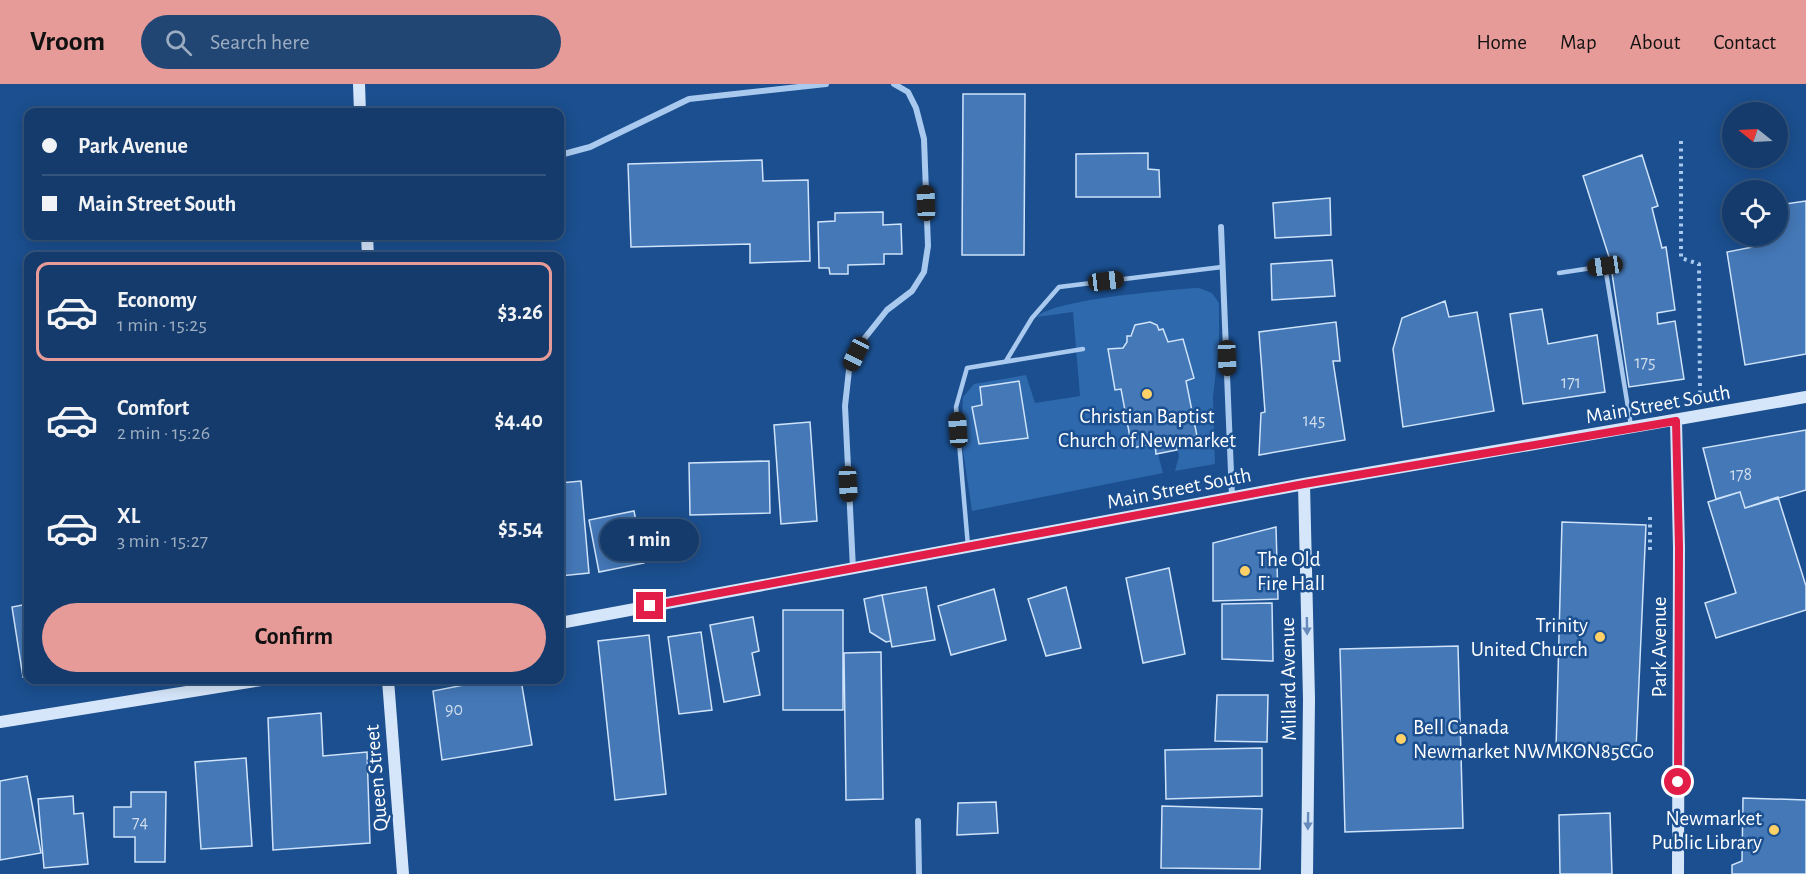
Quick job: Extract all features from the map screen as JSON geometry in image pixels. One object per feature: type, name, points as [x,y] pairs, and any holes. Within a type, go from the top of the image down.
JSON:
[{"type":"main road","points":[[359,84],[360,108]]},
{"type":"main road","name":"Main Street South","points":[[564,622],[1304,484],[1806,397]]},
{"type":"main road","name":"Park Avenue","points":[[1676,421],[1679,547],[1678,874]]},
{"type":"main road","name":"Millard Avenue","points":[[1304,484],[1309,699],[1307,874]]},
{"type":"main road","points":[[0,722],[236,684]]},
{"type":"main road","name":"Queen Street","points":[[388,684],[403,874]]},
{"type":"street","points":[[564,154],[590,147],[689,99],[826,84]]},
{"type":"street","points":[[853,569],[845,406],[849,370],[864,339],[887,310],[912,291],[924,272],[928,246],[924,139],[916,108],[908,92],[894,84]]},
{"type":"street","points":[[1221,227],[1232,498]]},
{"type":"street","points":[[918,821],[919,874]]},
{"type":"lane","points":[[1559,273],[1605,266],[1632,428]]},
{"type":"lane","points":[[1006,361],[1032,318],[1059,287],[1222,267]]},
{"type":"lane","points":[[968,548],[956,407],[968,368],[1083,349]]},
{"type":"path","points":[[1681,141],[1681,258],[1699,264],[1700,417]]},
{"type":"path","points":[[1650,513],[1650,550]]},
{"type":"shaded area","points":[[1199,288],[1212,293],[1219,303],[1219,342],[1213,397],[1215,464],[1175,471],[1179,456],[1175,440],[1197,436],[1186,381],[1194,378],[1183,339],[1168,342],[1163,330],[1159,330],[1157,325],[1150,322],[1135,325],[1123,348],[1108,349],[1115,390],[1121,389],[1132,448],[1155,443],[1163,473],[972,511],[961,437],[963,397],[974,384],[1026,375],[1035,403],[1080,396],[1073,312],[1037,317],[1064,305],[1140,293]]},
{"type":"building","points":[[963,94],[1025,94],[1024,255],[962,255]]},
{"type":"building","points":[[1148,153],[1148,169],[1159,170],[1160,197],[1076,197],[1076,154]]},
{"type":"building","points":[[1642,155],[1658,206],[1652,208],[1662,248],[1666,247],[1675,310],[1657,313],[1658,324],[1675,321],[1684,379],[1629,387],[1610,260],[1583,176]]},
{"type":"building","points":[[762,160],[763,181],[808,180],[810,261],[750,263],[750,244],[631,247],[628,164]]},
{"type":"building","points":[[1330,198],[1331,235],[1275,238],[1273,203]]},
{"type":"building","points":[[1806,201],[1806,354],[1745,365],[1727,252],[1758,246],[1788,246],[1788,204]]},
{"type":"building","points":[[883,212],[883,225],[901,224],[902,254],[884,254],[884,264],[848,265],[848,274],[830,274],[829,268],[819,268],[818,222],[835,221],[835,213]]},
{"type":"building","points":[[1332,260],[1335,296],[1272,300],[1271,264]]},
{"type":"building","points":[[1445,301],[1449,317],[1477,312],[1494,411],[1403,427],[1393,349],[1402,318]]},
{"type":"building","points":[[1542,309],[1548,344],[1597,335],[1605,392],[1523,404],[1510,314]]},
{"type":"building","points":[[1150,322],[1157,325],[1159,330],[1163,329],[1168,342],[1183,339],[1194,378],[1186,381],[1197,436],[1175,440],[1177,450],[1156,454],[1155,443],[1132,448],[1121,389],[1115,390],[1108,349],[1123,348],[1127,342],[1127,336],[1131,336],[1135,325]]},
{"type":"building","points":[[1336,322],[1340,361],[1333,361],[1345,440],[1259,455],[1261,413],[1265,412],[1259,332]]},
{"type":"building","points":[[1019,381],[1028,438],[979,444],[972,407],[982,405],[980,387]]},
{"type":"building","points":[[810,422],[817,521],[781,524],[774,425]]},
{"type":"building","points":[[1806,430],[1806,490],[1745,508],[1740,492],[1716,499],[1703,448]]},
{"type":"building","points":[[769,461],[770,513],[690,515],[689,463]]},
{"type":"building","points":[[581,481],[589,573],[564,576],[564,483]]},
{"type":"building","points":[[1740,492],[1745,508],[1778,497],[1806,586],[1806,610],[1716,638],[1705,603],[1736,593],[1708,502]]},
{"type":"building","points":[[634,511],[644,563],[599,572],[589,520]]},
{"type":"building","name":"Trinity United Church","points":[[1562,522],[1646,525],[1636,749],[1556,749]]},
{"type":"building","name":"The Old Fire Hall","points":[[1276,527],[1278,599],[1213,601],[1213,543]]},
{"type":"building","points":[[1169,568],[1185,654],[1143,663],[1126,578]]},
{"type":"building","points":[[926,587],[935,640],[892,647],[882,595]]},
{"type":"building","points":[[1066,587],[1081,648],[1046,656],[1028,599]]},
{"type":"building","points":[[994,589],[1006,640],[951,655],[938,606]]},
{"type":"building","points":[[882,595],[891,641],[886,642],[870,632],[864,599]]},
{"type":"building","points":[[1272,603],[1273,661],[1222,659],[1222,604]]},
{"type":"building","points":[[24,605],[23,677],[12,607]]},
{"type":"building","points":[[783,610],[843,610],[843,710],[783,710]]},
{"type":"building","points":[[753,617],[759,651],[752,653],[760,695],[724,702],[710,625]]},
{"type":"building","points":[[701,632],[712,710],[679,714],[668,637]]},
{"type":"building","points":[[649,635],[666,794],[615,800],[598,641]]},
{"type":"building","name":"Bell Canada Newmarket NWMKON85CG0","points":[[1458,646],[1463,828],[1345,832],[1340,649]]},
{"type":"building","points":[[881,652],[883,799],[846,800],[844,653]]},
{"type":"building","points":[[469,684],[522,684],[532,745],[442,760],[433,691]]},
{"type":"building","points":[[1217,695],[1268,695],[1267,742],[1215,741]]},
{"type":"building","points":[[321,713],[323,756],[367,752],[370,843],[273,850],[268,718]]},
{"type":"building","points":[[1262,748],[1262,796],[1166,799],[1165,750]]},
{"type":"building","points":[[246,758],[252,846],[201,849],[195,762]]},
{"type":"building","points":[[27,776],[41,853],[0,860],[0,781]]},
{"type":"building","points":[[131,792],[166,792],[165,862],[135,862],[135,837],[114,837],[114,807],[131,807]]},
{"type":"building","points":[[73,796],[74,814],[83,813],[88,864],[44,868],[38,799]]},
{"type":"building","name":"Newmarket Public Library","points":[[1743,798],[1806,800],[1806,874],[1732,874],[1732,865],[1742,861]]},
{"type":"building","points":[[996,802],[998,833],[957,835],[958,803]]},
{"type":"building","points":[[1162,806],[1262,809],[1260,869],[1161,868]]},
{"type":"building","points":[[1610,813],[1612,874],[1560,874],[1559,815]]},
{"type":"place","name":"Christian Baptist Church of Newmarket","points":[[1147,394]]},
{"type":"place","name":"The Old Fire Hall","points":[[1245,571]]},
{"type":"place","name":"Trinity United Church","points":[[1600,637]]},
{"type":"place","name":"Bell Canada Newmarket NWMKON85CG0","points":[[1401,739]]},
{"type":"place","name":"Newmarket Public Library","points":[[1774,830]]},
{"type":"route","points":[[650,606],[1304,484],[1676,421],[1679,547],[1678,782]]}]
